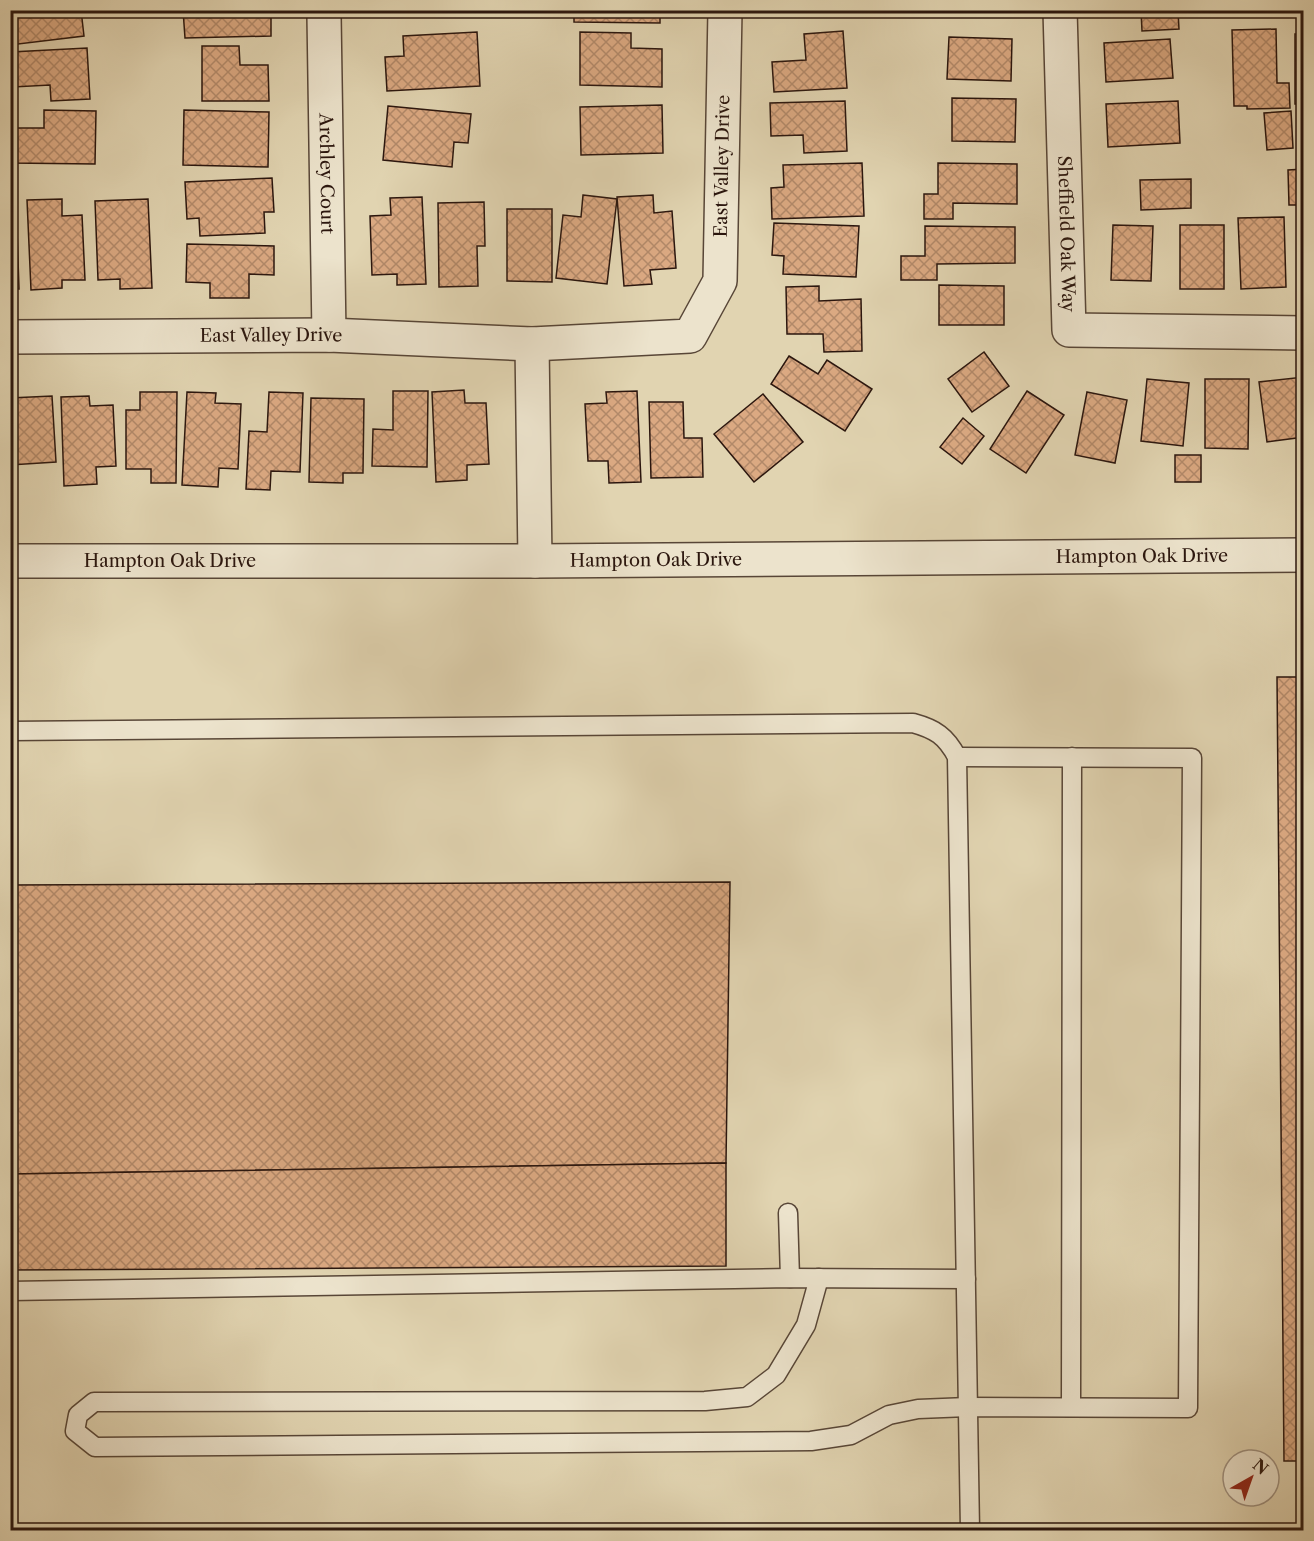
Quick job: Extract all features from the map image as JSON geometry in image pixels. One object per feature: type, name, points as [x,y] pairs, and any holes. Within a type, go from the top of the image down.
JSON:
[{"type":"street","name":"Archley Court","points":[[326,10],[324,15],[329,335]]},
{"type":"street","name":"East Valley Drive","points":[[10,338],[329,335],[532,344],[690,336],[720,281],[725,10]]},
{"type":"street","name":"Sheffield Oak Way","points":[[1060,10],[1069,330],[1304,333]]},
{"type":"street","points":[[532,344],[535,561]]},
{"type":"street","name":"Hampton Oak Drive","points":[[10,561],[535,561],[1304,555]]},
{"type":"lane","points":[[10,732],[913,723],[929,727],[939,734],[951,746],[957,757],[970,1530]]},
{"type":"lane","points":[[819,1278],[806,1325],[776,1375],[747,1397],[705,1401],[94,1402],[78,1415],[75,1431],[95,1447],[811,1441],[851,1435],[889,1415],[918,1409],[968,1407],[1188,1408],[1192,758],[957,757]]},
{"type":"lane","points":[[1071,1407],[1072,758]]},
{"type":"lane","points":[[788,1213],[790,1278]]},
{"type":"lane","points":[[10,1291],[790,1278],[966,1279]]},
{"type":"building","points":[[81,10],[84,36],[10,45],[10,11]]},
{"type":"building","points":[[183,10],[271,10],[271,36],[185,38]]},
{"type":"building","points":[[426,10],[502,10],[502,15],[426,16]]},
{"type":"building","points":[[574,10],[660,10],[660,23],[574,22]]},
{"type":"building","points":[[1141,10],[1195,10],[1178,11],[1179,29],[1142,31]]},
{"type":"building","points":[[1276,29],[1277,83],[1289,83],[1290,108],[1247,109],[1247,106],[1234,106],[1232,30]]},
{"type":"building","points":[[843,31],[847,88],[774,92],[772,62],[806,60],[804,34]]},
{"type":"building","points":[[477,32],[480,86],[387,91],[385,57],[404,56],[403,36]]},
{"type":"building","points":[[580,32],[631,33],[631,48],[662,49],[662,87],[580,85]]},
{"type":"building","points":[[1295,34],[1304,34],[1304,104],[1295,104]]},
{"type":"building","points":[[949,37],[1012,39],[1011,81],[947,79]]},
{"type":"building","points":[[1170,39],[1173,78],[1106,82],[1104,43]]},
{"type":"building","points":[[202,46],[239,46],[240,65],[268,65],[269,101],[202,101]]},
{"type":"building","points":[[87,48],[90,99],[51,101],[50,85],[13,87],[11,52]]},
{"type":"building","points":[[952,98],[1016,99],[1015,142],[952,141]]},
{"type":"building","points":[[845,101],[847,151],[804,153],[803,135],[771,136],[770,103]]},
{"type":"building","points":[[1178,101],[1180,143],[1108,147],[1106,104]]},
{"type":"building","points":[[662,105],[663,153],[581,155],[580,107]]},
{"type":"building","points":[[388,106],[471,114],[468,143],[454,142],[452,167],[383,160]]},
{"type":"building","points":[[44,110],[96,111],[95,164],[10,163],[10,128],[44,128]]},
{"type":"building","points":[[184,110],[269,112],[268,167],[183,165]]},
{"type":"building","points":[[1291,111],[1293,148],[1267,150],[1264,113]]},
{"type":"building","points":[[862,163],[864,216],[772,219],[771,188],[784,187],[783,165]]},
{"type":"building","points":[[938,163],[1017,164],[1017,204],[953,203],[953,219],[924,219],[924,194],[938,194]]},
{"type":"building","points":[[1304,169],[1304,205],[1289,205],[1288,170]]},
{"type":"building","points":[[272,178],[274,212],[264,212],[265,233],[200,236],[199,218],[187,219],[185,182]]},
{"type":"building","points":[[1191,179],[1191,208],[1141,210],[1140,180]]},
{"type":"building","points":[[583,195],[617,199],[607,284],[556,278],[563,215],[581,217]]},
{"type":"building","points":[[653,195],[654,213],[672,211],[676,268],[650,270],[652,284],[624,286],[617,197]]},
{"type":"building","points":[[422,197],[426,284],[397,285],[397,274],[372,275],[370,216],[391,215],[390,198]]},
{"type":"building","points":[[62,199],[62,216],[82,215],[85,280],[62,280],[62,288],[31,290],[27,200]]},
{"type":"building","points":[[148,199],[152,288],[120,289],[120,279],[98,280],[95,201]]},
{"type":"building","points":[[10,201],[16,201],[19,289],[10,289]]},
{"type":"building","points":[[484,202],[485,246],[477,246],[478,286],[439,287],[438,203]]},
{"type":"building","points":[[507,209],[552,209],[552,282],[507,281]]},
{"type":"building","points":[[1284,217],[1286,287],[1241,289],[1238,218]]},
{"type":"building","points":[[774,223],[859,226],[856,277],[783,274],[784,256],[772,255]]},
{"type":"building","points":[[1113,225],[1153,226],[1151,281],[1111,280]]},
{"type":"building","points":[[1180,225],[1224,225],[1224,289],[1180,289]]},
{"type":"building","points":[[925,226],[1015,227],[1015,263],[937,264],[937,280],[901,280],[901,256],[925,256]]},
{"type":"building","points":[[187,244],[274,246],[274,275],[249,274],[249,298],[210,298],[210,283],[186,282]]},
{"type":"building","points":[[939,285],[1004,286],[1004,325],[939,325]]},
{"type":"building","points":[[819,286],[819,301],[861,299],[862,351],[824,352],[823,334],[787,334],[786,287]]},
{"type":"building","points":[[984,352],[1009,386],[972,412],[948,379]]},
{"type":"building","points":[[789,356],[818,374],[827,360],[872,389],[845,431],[771,384]]},
{"type":"building","points":[[1304,377],[1304,437],[1267,442],[1259,382]]},
{"type":"building","points":[[1147,379],[1189,383],[1183,446],[1141,441]]},
{"type":"building","points":[[1205,379],[1249,379],[1248,449],[1205,448]]},
{"type":"building","points":[[464,390],[465,403],[486,403],[489,464],[467,465],[467,480],[436,482],[432,392]]},
{"type":"building","points":[[393,391],[428,391],[427,467],[372,466],[373,429],[393,430]]},
{"type":"building","points":[[637,391],[641,482],[609,483],[608,461],[588,461],[585,404],[607,403],[606,392]]},
{"type":"building","points":[[1027,391],[1064,415],[1026,473],[990,449]]},
{"type":"building","points":[[140,392],[177,392],[176,483],[151,483],[151,469],[126,469],[126,410],[140,410]]},
{"type":"building","points":[[187,392],[216,393],[215,403],[241,404],[238,469],[219,468],[218,487],[182,485]]},
{"type":"building","points":[[269,392],[303,393],[300,472],[271,471],[270,490],[246,489],[249,431],[267,432]]},
{"type":"building","points":[[1087,392],[1127,400],[1115,463],[1075,455]]},
{"type":"building","points":[[763,394],[803,442],[754,482],[714,434]]},
{"type":"building","points":[[52,396],[56,462],[10,465],[10,398]]},
{"type":"building","points":[[89,396],[90,406],[113,405],[116,466],[96,467],[97,484],[64,486],[61,397]]},
{"type":"building","points":[[311,398],[364,399],[363,473],[343,473],[343,483],[309,482]]},
{"type":"building","points":[[649,402],[683,402],[684,438],[702,438],[703,477],[651,478]]},
{"type":"building","points":[[963,418],[984,436],[962,464],[940,447]]},
{"type":"building","points":[[1175,455],[1201,455],[1201,482],[1175,482]]},
{"type":"building","points":[[1277,677],[1304,677],[1304,1461],[1284,1461]]},
{"type":"building","points":[[730,882],[726,1163],[10,1174],[10,885]]},
{"type":"building","points":[[726,1163],[726,1266],[10,1270],[10,1174]]}]
